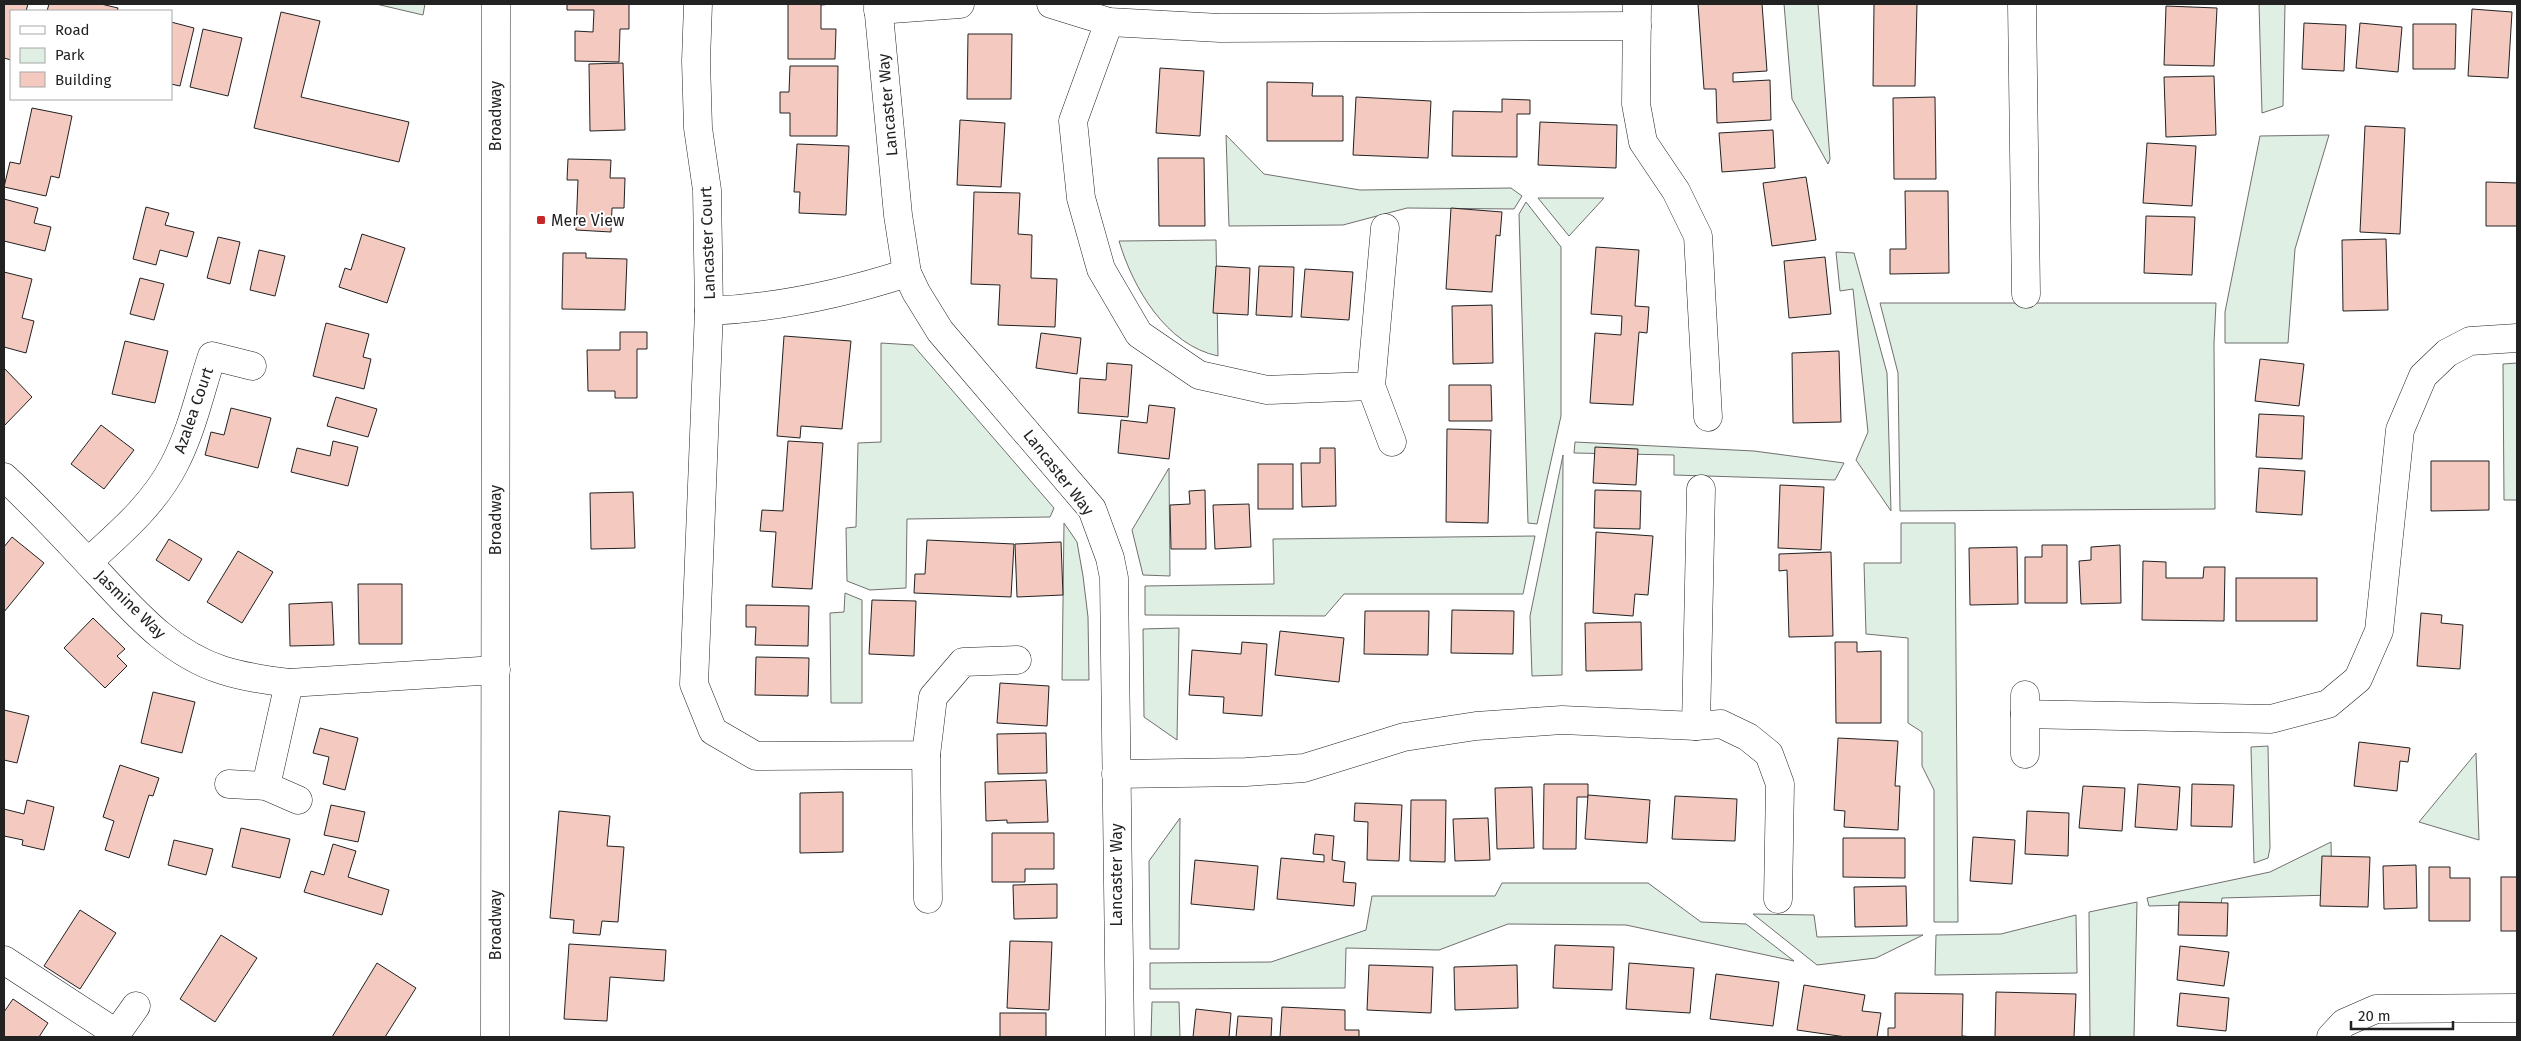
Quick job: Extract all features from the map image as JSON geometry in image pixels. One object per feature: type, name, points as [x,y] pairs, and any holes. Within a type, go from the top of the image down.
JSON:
[{"type":"street","name":"Broadway","points":[[495,1037],[496,4]]},
{"type":"street","name":"Lancaster Court","points":[[698,4],[696,61],[698,128],[707,190],[709,311],[758,309],[855,290],[907,273]]},
{"type":"street","points":[[878,7],[960,4]]},
{"type":"street","points":[[1051,4],[1110,22],[1220,28],[1637,15],[1636,104],[1643,142],[1676,191],[1698,236],[1708,417]]},
{"type":"street","points":[[2022,4],[2026,294]]},
{"type":"street","name":"Lancaster Way","points":[[878,7],[898,214],[907,273],[916,292],[940,331],[1092,509],[1110,558],[1114,578],[1120,1037]]},
{"type":"street","points":[[1110,22],[1073,121],[1081,198],[1101,269],[1139,334],[1199,375],[1268,390],[1371,386]]},
{"type":"street","points":[[1385,228],[1371,386],[1392,442]]},
{"type":"street","points":[[709,311],[694,684],[713,731],[756,756],[926,755]]},
{"type":"street","points":[[2025,754],[2025,705],[2271,718],[2328,704],[2358,679],[2379,631],[2400,430],[2423,376],[2447,353],[2470,341],[2517,338]]},
{"type":"street","name":"Azalea Court","points":[[88,562],[132,521],[157,494],[174,466],[187,437],[212,356],[252,366]]},
{"type":"street","name":"Jasmine Way","points":[[4,477],[153,631],[186,653],[220,670],[256,679],[289,684],[496,670]]},
{"type":"street","points":[[1696,726],[1701,489]]},
{"type":"street","points":[[928,899],[926,755],[933,697],[963,662],[1017,660]]},
{"type":"street","points":[[266,786],[289,684]]},
{"type":"street","points":[[1116,774],[1246,772],[1304,768],[1404,737],[1476,726],[1562,720],[1696,726],[1721,724],[1748,737],[1769,754],[1780,784],[1778,899]]},
{"type":"street","points":[[229,784],[266,786],[298,800]]},
{"type":"street","points":[[4,960],[115,1035],[136,1006]]},
{"type":"street","points":[[2331,1037],[2344,1023],[2376,1009],[2517,1008]]},
{"type":"green space","points":[[376,4],[425,4],[423,15]]},
{"type":"green space","points":[[1784,4],[1818,4],[1830,159],[1828,164],[1792,99]]},
{"type":"green space","points":[[2259,4],[2285,4],[2283,106],[2262,113]]},
{"type":"green space","points":[[1226,135],[1264,174],[1360,190],[1511,188],[1522,196],[1514,209],[1407,208],[1343,225],[1229,226]]},
{"type":"green space","points":[[2329,135],[2295,249],[2288,343],[2225,343],[2225,312],[2260,136]]},
{"type":"green space","points":[[1538,198],[1604,198],[1569,236]]},
{"type":"green space","points":[[1526,202],[1561,247],[1561,416],[1537,524],[1528,523],[1519,214]]},
{"type":"green space","points":[[1216,240],[1218,356],[1199,350],[1183,340],[1154,312],[1133,277],[1119,241]]},
{"type":"green space","points":[[1836,252],[1854,253],[1887,373],[1891,511],[1856,460],[1868,432],[1853,289],[1840,291]]},
{"type":"green space","points":[[1880,303],[2216,303],[2214,343],[2215,509],[1900,511],[1898,373]]},
{"type":"green space","points":[[881,343],[913,345],[1054,508],[1050,517],[907,519],[906,588],[870,590],[847,581],[846,528],[856,527],[858,443],[881,442]]},
{"type":"green space","points":[[2517,363],[2517,500],[2504,500],[2503,364]]},
{"type":"green space","points":[[1575,442],[1754,451],[1844,463],[1835,480],[1674,475],[1674,455],[1574,453]]},
{"type":"green space","points":[[1563,455],[1562,675],[1532,676],[1530,616]]},
{"type":"green space","points":[[1169,468],[1170,576],[1143,575],[1132,530]]},
{"type":"green space","points":[[1064,523],[1077,542],[1083,576],[1088,617],[1089,680],[1062,680]]},
{"type":"green space","points":[[1901,523],[1955,523],[1958,922],[1934,922],[1934,790],[1922,766],[1922,732],[1908,723],[1908,638],[1866,634],[1864,563],[1901,563]]},
{"type":"green space","points":[[1535,536],[1523,594],[1344,594],[1325,616],[1145,615],[1145,586],[1274,584],[1273,539]]},
{"type":"green space","points":[[845,593],[862,600],[862,703],[831,703],[830,613],[844,612]]},
{"type":"green space","points":[[1179,628],[1177,740],[1144,717],[1143,629]]},
{"type":"green space","points":[[2268,746],[2270,848],[2268,858],[2254,863],[2251,747]]},
{"type":"green space","points":[[2476,753],[2479,840],[2419,822]]},
{"type":"green space","points":[[1180,818],[1179,949],[1150,949],[1149,861]]},
{"type":"green space","points":[[2331,842],[2332,895],[2222,898],[2221,904],[2149,906],[2147,898],[2270,872]]},
{"type":"green space","points":[[1502,883],[1648,883],[1701,922],[1746,924],[1794,961],[1626,925],[1508,924],[1439,950],[1346,948],[1345,988],[1150,989],[1150,963],[1271,962],[1366,930],[1372,896],[1495,896]]},
{"type":"green space","points":[[2137,902],[2134,1037],[2090,1037],[2089,912]]},
{"type":"green space","points":[[1753,914],[1814,915],[1817,937],[1923,935],[1876,958],[1817,965]]},
{"type":"green space","points":[[2076,915],[2077,973],[1935,975],[1936,935],[2001,934]]},
{"type":"green space","points":[[1152,1002],[1179,1002],[1180,1037],[1151,1037]]},
{"type":"building","points":[[4,4],[28,4],[26,10],[10,10],[10,60],[4,58]]},
{"type":"building","points":[[49,4],[101,4],[118,8],[117,10],[47,10]]},
{"type":"building","points":[[567,4],[629,4],[629,29],[620,29],[619,62],[575,61],[575,31],[593,32],[594,10],[567,10]]},
{"type":"building","points":[[788,4],[832,4],[821,5],[821,29],[836,29],[835,59],[788,59]]},
{"type":"building","points":[[1698,4],[1762,4],[1767,71],[1733,73],[1733,82],[1770,80],[1771,120],[1717,123],[1716,89],[1704,89]]},
{"type":"building","points":[[1874,4],[1917,4],[1915,86],[1873,86]]},
{"type":"building","points":[[2166,6],[2217,8],[2214,66],[2164,65]]},
{"type":"building","points":[[2472,9],[2512,12],[2508,78],[2468,76]]},
{"type":"building","points":[[281,12],[320,21],[301,97],[409,122],[399,162],[254,128]]},
{"type":"building","points":[[172,22],[194,28],[180,86],[172,84]]},
{"type":"building","points":[[2304,23],[2346,25],[2344,71],[2302,69]]},
{"type":"building","points":[[2360,23],[2402,27],[2398,72],[2356,68]]},
{"type":"building","points":[[2413,24],[2456,24],[2455,69],[2413,69]]},
{"type":"building","points":[[203,29],[242,38],[228,96],[190,87]]},
{"type":"building","points":[[968,34],[1012,34],[1011,99],[967,99]]},
{"type":"building","points":[[623,63],[625,130],[590,131],[589,64]]},
{"type":"building","points":[[790,66],[838,66],[837,136],[790,136],[790,113],[780,113],[780,92],[789,92]]},
{"type":"building","points":[[1160,68],[1204,71],[1200,136],[1156,133]]},
{"type":"building","points":[[2214,76],[2216,135],[2166,137],[2164,77]]},
{"type":"building","points":[[1267,82],[1313,83],[1312,96],[1343,96],[1343,141],[1267,141]]},
{"type":"building","points":[[1356,97],[1431,101],[1428,158],[1353,155]]},
{"type":"building","points":[[1935,97],[1936,179],[1894,179],[1893,98]]},
{"type":"building","points":[[1502,99],[1530,100],[1530,114],[1517,114],[1517,157],[1452,156],[1453,111],[1502,112]]},
{"type":"building","points":[[32,108],[72,116],[59,178],[51,176],[46,196],[4,187],[10,162],[20,164]]},
{"type":"building","points":[[960,120],[1005,123],[1001,187],[957,185]]},
{"type":"building","points":[[1540,122],[1617,125],[1616,168],[1538,165]]},
{"type":"building","points":[[2365,126],[2405,128],[2400,234],[2360,232]]},
{"type":"building","points":[[1773,130],[1775,168],[1722,172],[1719,133]]},
{"type":"building","points":[[2147,143],[2196,146],[2192,206],[2143,203]]},
{"type":"building","points":[[797,144],[849,146],[846,215],[799,213],[800,192],[794,192]]},
{"type":"building","points":[[1158,158],[1204,158],[1205,226],[1159,226]]},
{"type":"building","points":[[568,159],[611,160],[610,178],[625,178],[624,208],[612,208],[611,232],[576,230],[578,180],[567,180]]},
{"type":"building","points":[[1806,177],[1816,240],[1772,246],[1763,183]]},
{"type":"building","points":[[2486,182],[2517,183],[2517,226],[2486,226]]},
{"type":"building","points":[[1905,191],[1948,191],[1949,273],[1890,274],[1890,249],[1906,249]]},
{"type":"building","points":[[974,192],[1020,193],[1018,234],[1032,235],[1031,278],[1057,279],[1055,327],[998,325],[1000,285],[971,284]]},
{"type":"building","points":[[4,199],[38,208],[34,223],[51,227],[45,251],[4,241]]},
{"type":"building","points":[[146,207],[169,213],[165,225],[194,232],[187,257],[160,250],[156,265],[133,259]]},
{"type":"building","points":[[1451,208],[1502,212],[1500,236],[1496,235],[1492,292],[1446,289]]},
{"type":"building","points":[[2146,216],[2195,217],[2192,275],[2144,273]]},
{"type":"building","points":[[362,234],[405,248],[387,303],[339,287],[345,268],[351,270]]},
{"type":"building","points":[[218,237],[240,242],[230,284],[207,278]]},
{"type":"building","points":[[2386,239],[2388,310],[2343,311],[2342,240]]},
{"type":"building","points":[[1596,247],[1639,250],[1635,306],[1649,307],[1647,333],[1639,332],[1633,405],[1590,403],[1595,333],[1621,335],[1622,316],[1591,314]]},
{"type":"building","points":[[259,250],[285,256],[275,296],[250,290]]},
{"type":"building","points":[[563,253],[586,253],[586,258],[627,259],[625,310],[562,309]]},
{"type":"building","points":[[1825,257],[1831,314],[1789,318],[1784,261]]},
{"type":"building","points":[[1216,266],[1250,268],[1248,315],[1213,313]]},
{"type":"building","points":[[1259,266],[1294,267],[1292,317],[1256,315]]},
{"type":"building","points":[[1305,269],[1353,272],[1349,320],[1301,317]]},
{"type":"building","points":[[4,272],[32,279],[22,318],[34,321],[26,353],[4,347]]},
{"type":"building","points":[[140,278],[164,284],[154,320],[130,314]]},
{"type":"building","points":[[1492,305],[1493,363],[1453,364],[1452,306]]},
{"type":"building","points":[[326,323],[369,334],[363,357],[371,359],[364,389],[313,376]]},
{"type":"building","points":[[620,332],[647,332],[647,349],[637,349],[637,398],[615,398],[615,391],[588,391],[587,350],[620,350]]},
{"type":"building","points":[[1041,333],[1081,338],[1077,374],[1036,368]]},
{"type":"building","points":[[784,336],[851,341],[842,429],[801,426],[800,438],[777,436]]},
{"type":"building","points":[[125,341],[168,351],[155,403],[112,394]]},
{"type":"building","points":[[1839,351],[1841,422],[1793,423],[1792,353]]},
{"type":"building","points":[[2260,359],[2304,364],[2299,406],[2255,401]]},
{"type":"building","points":[[1107,363],[1132,365],[1128,417],[1078,413],[1080,378],[1106,380]]},
{"type":"building","points":[[4,368],[32,397],[4,426]]},
{"type":"building","points":[[1449,385],[1491,385],[1492,421],[1449,421]]},
{"type":"building","points":[[336,397],[377,409],[368,437],[327,426]]},
{"type":"building","points":[[1149,405],[1175,408],[1169,459],[1118,453],[1121,420],[1147,423]]},
{"type":"building","points":[[231,408],[271,418],[258,468],[205,455],[211,432],[224,435]]},
{"type":"building","points":[[2259,414],[2304,416],[2302,459],[2256,457]]},
{"type":"building","points":[[101,425],[134,450],[104,489],[71,464]]},
{"type":"building","points":[[1447,429],[1491,430],[1488,523],[1446,522]]},
{"type":"building","points":[[333,441],[358,447],[348,486],[291,472],[297,448],[330,456]]},
{"type":"building","points":[[788,441],[823,443],[812,589],[772,587],[776,532],[760,531],[762,510],[783,511]]},
{"type":"building","points":[[1595,447],[1638,449],[1636,485],[1593,483]]},
{"type":"building","points":[[1320,448],[1335,448],[1336,506],[1302,507],[1301,463],[1320,463]]},
{"type":"building","points":[[2431,461],[2489,461],[2489,510],[2431,511]]},
{"type":"building","points":[[1258,464],[1293,464],[1293,509],[1258,509]]},
{"type":"building","points":[[2259,468],[2305,471],[2302,515],[2256,512]]},
{"type":"building","points":[[1780,485],[1824,487],[1821,550],[1778,548]]},
{"type":"building","points":[[1205,490],[1206,549],[1171,549],[1170,505],[1190,504],[1189,491]]},
{"type":"building","points":[[1595,490],[1641,491],[1640,529],[1594,528]]},
{"type":"building","points":[[633,492],[635,548],[591,549],[590,493]]},
{"type":"building","points":[[1249,504],[1251,547],[1215,549],[1213,505]]},
{"type":"building","points":[[1596,532],[1653,536],[1648,595],[1635,594],[1633,616],[1593,613]]},
{"type":"building","points":[[12,537],[44,563],[4,612],[4,547]]},
{"type":"building","points":[[169,539],[202,559],[189,581],[156,560]]},
{"type":"building","points":[[927,540],[1014,544],[1011,597],[914,593],[915,574],[925,574]]},
{"type":"building","points":[[1061,542],[1063,595],[1017,597],[1015,544]]},
{"type":"building","points":[[2042,545],[2067,545],[2067,603],[2025,603],[2025,557],[2042,557]]},
{"type":"building","points":[[2120,545],[2121,603],[2081,604],[2079,561],[2091,560],[2091,547]]},
{"type":"building","points":[[2017,547],[2018,604],[1970,605],[1969,548]]},
{"type":"building","points":[[238,551],[273,572],[242,623],[207,602]]},
{"type":"building","points":[[1831,552],[1833,636],[1789,637],[1787,570],[1779,571],[1779,554]]},
{"type":"building","points":[[2143,561],[2166,562],[2166,578],[2203,578],[2204,567],[2225,567],[2224,621],[2142,620]]},
{"type":"building","points":[[2236,578],[2317,578],[2317,621],[2236,621]]},
{"type":"building","points":[[358,584],[402,584],[402,644],[359,644]]},
{"type":"building","points":[[872,600],[916,601],[914,656],[869,654]]},
{"type":"building","points":[[332,602],[334,645],[290,646],[289,604]]},
{"type":"building","points":[[746,605],[809,606],[808,646],[755,645],[756,627],[746,627]]},
{"type":"building","points":[[1452,610],[1514,611],[1513,654],[1451,653]]},
{"type":"building","points":[[1365,611],[1429,611],[1428,655],[1364,654]]},
{"type":"building","points":[[2421,613],[2442,615],[2441,623],[2463,625],[2460,669],[2417,666]]},
{"type":"building","points":[[93,618],[125,649],[117,656],[127,666],[105,688],[64,648]]},
{"type":"building","points":[[1641,622],[1642,670],[1586,671],[1585,623]]},
{"type":"building","points":[[1280,631],[1344,638],[1339,682],[1275,675]]},
{"type":"building","points":[[1242,642],[1267,644],[1262,716],[1223,713],[1224,697],[1189,695],[1192,650],[1241,654]]},
{"type":"building","points":[[1835,642],[1857,642],[1857,652],[1881,651],[1881,723],[1836,723]]},
{"type":"building","points":[[756,657],[809,658],[808,696],[755,695]]},
{"type":"building","points":[[1000,683],[1049,686],[1047,726],[997,723]]},
{"type":"building","points":[[153,692],[195,702],[182,753],[141,743]]},
{"type":"building","points":[[4,710],[29,716],[17,763],[4,760]]},
{"type":"building","points":[[320,728],[358,738],[345,790],[323,784],[329,757],[313,753]]},
{"type":"building","points":[[1046,733],[1047,773],[998,774],[997,734]]},
{"type":"building","points":[[1838,738],[1898,741],[1895,786],[1900,786],[1898,830],[1844,827],[1845,811],[1834,810]]},
{"type":"building","points":[[2359,742],[2410,748],[2408,762],[2400,761],[2397,791],[2354,786]]},
{"type":"building","points":[[120,765],[159,778],[153,796],[149,795],[129,858],[105,850],[114,821],[103,817]]},
{"type":"building","points":[[1046,780],[1048,822],[1007,823],[1007,820],[986,821],[985,782]]},
{"type":"building","points":[[1544,784],[1588,784],[1588,797],[1577,797],[1576,849],[1543,849]]},
{"type":"building","points":[[2138,784],[2180,787],[2177,830],[2135,827]]},
{"type":"building","points":[[2192,784],[2234,785],[2232,827],[2191,826]]},
{"type":"building","points":[[2083,786],[2125,788],[2122,831],[2079,828]]},
{"type":"building","points":[[1532,787],[1534,848],[1497,849],[1495,788]]},
{"type":"building","points":[[843,792],[843,852],[800,853],[800,793]]},
{"type":"building","points":[[1588,795],[1650,800],[1647,843],[1585,839]]},
{"type":"building","points":[[1675,796],[1737,799],[1735,841],[1672,839]]},
{"type":"building","points":[[27,800],[54,807],[44,850],[22,845],[23,840],[4,836],[4,809],[24,814]]},
{"type":"building","points":[[1411,800],[1446,800],[1445,862],[1410,861]]},
{"type":"building","points":[[1355,803],[1402,805],[1399,861],[1367,860],[1368,822],[1354,821]]},
{"type":"building","points":[[331,805],[365,812],[358,842],[324,835]]},
{"type":"building","points":[[559,811],[610,816],[607,846],[624,847],[618,922],[602,921],[600,935],[573,933],[574,920],[550,918]]},
{"type":"building","points":[[2027,811],[2069,813],[2068,856],[2025,854]]},
{"type":"building","points":[[1488,818],[1490,860],[1455,861],[1453,819]]},
{"type":"building","points":[[241,828],[290,839],[280,878],[232,867]]},
{"type":"building","points":[[992,833],[1054,833],[1054,869],[1025,869],[1025,882],[992,882]]},
{"type":"building","points":[[1315,834],[1334,836],[1332,860],[1345,862],[1343,882],[1356,883],[1354,906],[1277,899],[1281,858],[1324,862],[1324,855],[1313,854]]},
{"type":"building","points":[[1973,837],[2015,840],[2012,884],[1970,881]]},
{"type":"building","points":[[1843,838],[1905,838],[1905,878],[1843,877]]},
{"type":"building","points":[[174,840],[213,849],[206,875],[168,865]]},
{"type":"building","points":[[333,844],[356,851],[348,877],[389,890],[382,915],[304,892],[311,871],[324,875]]},
{"type":"building","points":[[2322,856],[2370,857],[2368,907],[2320,906]]},
{"type":"building","points":[[1195,860],[1258,866],[1254,910],[1191,904]]},
{"type":"building","points":[[2416,865],[2417,908],[2384,909],[2383,866]]},
{"type":"building","points":[[2429,867],[2450,867],[2450,878],[2470,878],[2470,921],[2429,921]]},
{"type":"building","points":[[2501,877],[2517,877],[2517,931],[2501,931]]},
{"type":"building","points":[[1057,884],[1057,918],[1014,919],[1013,885]]},
{"type":"building","points":[[1906,886],[1907,926],[1855,927],[1854,887]]},
{"type":"building","points":[[2179,902],[2228,903],[2227,936],[2178,935]]},
{"type":"building","points":[[80,910],[116,933],[80,989],[44,966]]},
{"type":"building","points":[[221,935],[257,958],[215,1022],[180,999]]},
{"type":"building","points":[[1010,941],[1052,942],[1049,1010],[1007,1008]]},
{"type":"building","points":[[569,944],[666,950],[664,981],[610,977],[607,1021],[564,1019]]},
{"type":"building","points":[[1555,945],[1614,947],[1612,990],[1553,988]]},
{"type":"building","points":[[2180,946],[2229,952],[2224,986],[2177,980]]},
{"type":"building","points":[[377,963],[416,988],[385,1037],[332,1037]]},
{"type":"building","points":[[1629,963],[1694,968],[1690,1013],[1626,1009]]},
{"type":"building","points":[[1369,965],[1433,967],[1431,1013],[1367,1010]]},
{"type":"building","points":[[1517,965],[1518,1008],[1455,1010],[1454,967]]},
{"type":"building","points":[[1716,974],[1779,982],[1773,1026],[1710,1019]]},
{"type":"building","points":[[1804,985],[1865,995],[1862,1011],[1881,1013],[1877,1037],[1846,1037],[1797,1030]]},
{"type":"building","points":[[1996,992],[2076,994],[2074,1037],[1995,1037]]},
{"type":"building","points":[[1895,993],[1963,994],[1962,1036],[1974,1037],[1888,1037],[1888,1028],[1895,1028]]},
{"type":"building","points":[[2180,993],[2229,998],[2226,1031],[2177,1026]]},
{"type":"building","points":[[13,999],[48,1023],[39,1037],[4,1037],[4,1012]]},
{"type":"building","points":[[1282,1007],[1345,1010],[1345,1030],[1359,1030],[1359,1037],[1280,1037]]},
{"type":"building","points":[[1196,1009],[1231,1013],[1229,1037],[1193,1037]]},
{"type":"building","points":[[1000,1013],[1046,1013],[1046,1037],[1000,1037]]},
{"type":"building","points":[[1238,1016],[1272,1018],[1271,1037],[1236,1037]]},
{"type":"place","name":"Mere View","points":[[541,220]]}]
